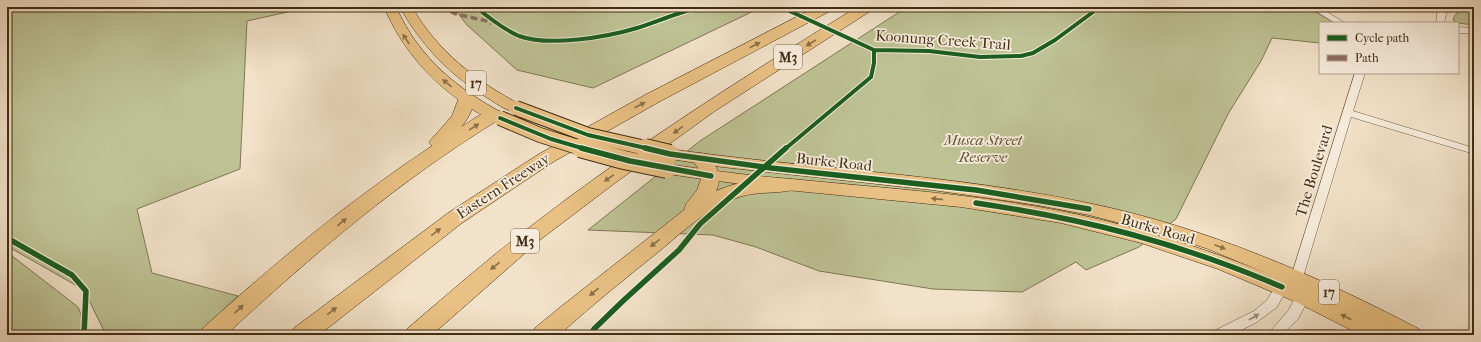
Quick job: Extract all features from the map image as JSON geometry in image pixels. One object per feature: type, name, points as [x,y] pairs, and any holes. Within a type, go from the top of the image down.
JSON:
[{"type":"highway","name":"Eastern Freeway","points":[[302,335],[455,218],[546,158],[651,99],[827,7]]},
{"type":"highway","name":"M3","points":[[416,335],[488,272],[540,230],[608,179],[709,107],[867,7]]},
{"type":"highway","points":[[418,163],[456,122],[466,106],[466,99]]},
{"type":"highway","points":[[210,335],[311,246],[418,163],[497,116]]},
{"type":"highway","points":[[686,218],[710,184],[711,176],[709,167],[700,159]]},
{"type":"highway","points":[[543,335],[624,267],[686,218],[712,201],[726,194],[746,188],[764,185],[790,185]]},
{"type":"main road","name":"Burke Road","points":[[390,7],[403,34],[414,51],[428,68],[466,99],[497,116],[540,136],[610,157],[667,169],[711,176],[1088,216]]},
{"type":"main road","name":"Burke Road","points":[[406,7],[414,24],[429,43],[444,58],[476,84],[513,107],[562,126],[606,140],[662,153],[700,159],[976,190],[1088,216],[1176,232],[1294,287],[1380,335]]},
{"type":"main road","points":[[428,68],[444,58]]},
{"type":"main road","points":[[497,116],[513,107]]},
{"type":"main road","name":"Burke Road","points":[[1294,287],[1340,297],[1412,335]]},
{"type":"street","points":[[1313,7],[1339,22]]},
{"type":"street","points":[[1440,22],[1442,12],[1448,7]]},
{"type":"street","points":[[1459,30],[1474,31]]},
{"type":"street","name":"The Boulevard","points":[[1294,287],[1360,74]]},
{"type":"street","points":[[1348,113],[1474,151]]},
{"type":"street","points":[[1219,335],[1252,318],[1294,287]]},
{"type":"street","points":[[1274,335],[1293,315],[1294,287]]},
{"type":"street","points":[[1302,335],[1336,335]]},
{"type":"green space","points":[[7,7],[310,7],[247,21],[240,169],[137,209],[152,273],[238,296],[197,335],[106,335],[84,290],[7,246]]},
{"type":"green space","points":[[453,7],[762,7],[593,88],[517,70],[467,25]]},
{"type":"green space","name":"Musca Street Reserve","points":[[907,7],[1308,7],[1333,22],[1319,22],[1319,43],[1272,38],[1261,61],[1228,114],[1176,219],[1139,247],[1086,270],[1076,262],[1022,292],[933,289],[819,271],[756,247],[713,235],[588,230],[700,141]]},
{"type":"green space","points":[[1474,7],[1474,25],[1459,23],[1453,20],[1456,14],[1464,9]]},
{"type":"green space","points":[[7,252],[78,307],[89,335],[7,335]]},
{"type":"marked path","points":[[441,7],[456,14],[487,21],[491,24]]},
{"type":"cycle path","points":[[476,7],[502,27],[520,36],[547,40],[581,39],[615,34],[701,7]]},
{"type":"cycle path","name":"Koonung Creek Trail","points":[[781,7],[874,50],[929,51],[980,57],[1021,56],[1033,53],[1055,40],[1093,12],[1097,7]]},
{"type":"cycle path","name":"Koonung Creek Trail","points":[[590,335],[594,329],[624,300],[679,250],[700,224],[802,134],[871,77],[874,63],[874,50]]},
{"type":"cycle path","points":[[516,108],[588,135],[670,154],[771,168],[976,190],[1089,209]]},
{"type":"cycle path","points":[[500,118],[551,139],[577,147],[656,167],[711,176]]},
{"type":"cycle path","points":[[976,203],[1054,216],[1132,233],[1208,257],[1282,287]]},
{"type":"cycle path","points":[[7,238],[72,275],[86,291],[84,335]]}]
